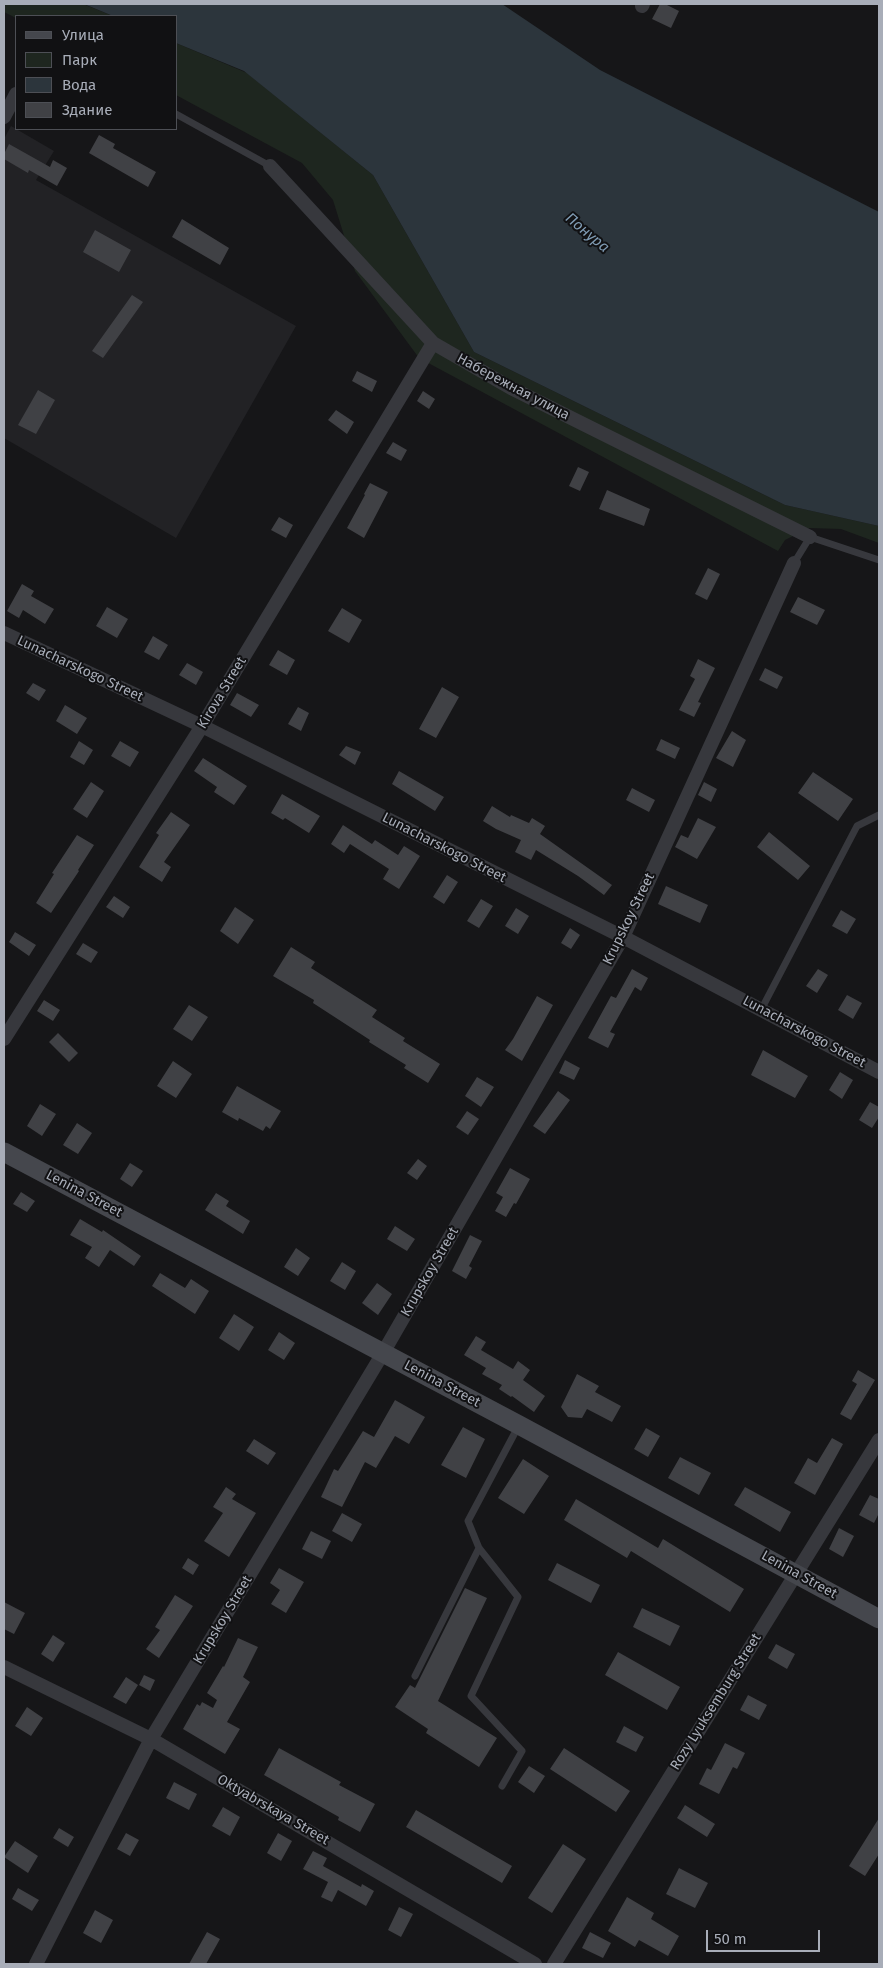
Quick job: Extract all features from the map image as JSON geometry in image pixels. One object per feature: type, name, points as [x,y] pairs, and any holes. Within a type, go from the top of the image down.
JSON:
[{"type":"street","points":[[4,117],[15,96]]},
{"type":"street","name":"Набережная улица","points":[[270,166],[433,343],[511,388],[810,536]]},
{"type":"street","name":"Kirova Street","points":[[4,1039],[202,726],[433,343]]},
{"type":"street","name":"Krupskoy Street","points":[[36,1964],[151,1739],[383,1353],[623,937],[794,563]]},
{"type":"street","name":"Lunacharskogo Street","points":[[4,633],[202,726],[623,937],[879,1072]]},
{"type":"street","name":"Lenina Street","points":[[4,1152],[519,1425],[879,1619]]},
{"type":"street","name":"Rozy Lyuksemburg Street","points":[[554,1964],[879,1440]]},
{"type":"street","name":"Oktyabrskaya Street","points":[[4,1667],[151,1739],[536,1964]]},
{"type":"lane","points":[[178,115],[270,166]]},
{"type":"lane","points":[[794,563],[810,536],[879,560]]},
{"type":"lane","points":[[761,1010],[857,826],[879,815]]},
{"type":"lane","points":[[502,1786],[522,1751],[471,1696],[518,1597],[478,1548],[468,1521],[519,1425]]},
{"type":"lane","points":[[415,1676],[478,1548]]},
{"type":"shaded area","points":[[11,126],[54,151],[36,180],[296,326],[176,538],[4,438],[4,139]]},
{"type":"green space","points":[[4,4],[83,4],[110,15],[15,15],[15,18],[4,12]]},
{"type":"green space","points":[[178,44],[247,73],[373,175],[474,352],[785,505],[879,526],[879,543],[841,529],[809,528],[785,540],[778,551],[419,358],[355,271],[333,200],[302,163],[178,96]]},
{"type":"water","name":"Понура","points":[[84,4],[502,4],[600,70],[879,212],[879,526],[785,505],[474,352],[373,175],[244,71],[178,44],[178,15],[111,15]]},
{"type":"building","points":[[660,4],[665,4],[679,11],[671,28],[652,19]]},
{"type":"building","points":[[99,135],[115,144],[113,148],[156,172],[148,187],[89,153]]},
{"type":"building","points":[[9,144],[50,167],[53,160],[67,168],[57,186],[29,170],[28,173],[4,159],[4,154]]},
{"type":"building","points":[[182,219],[229,248],[220,265],[172,237]]},
{"type":"building","points":[[95,230],[131,250],[119,272],[83,252]]},
{"type":"building","points":[[132,295],[143,302],[103,358],[92,351]]},
{"type":"building","points":[[357,371],[377,381],[372,392],[352,381]]},
{"type":"building","points":[[38,390],[55,400],[36,434],[18,425]]},
{"type":"building","points":[[423,391],[435,399],[429,409],[417,401]]},
{"type":"building","points":[[336,410],[354,422],[347,434],[328,420]]},
{"type":"building","points":[[393,442],[407,450],[401,461],[386,453]]},
{"type":"building","points":[[578,467],[589,472],[580,491],[569,486]]},
{"type":"building","points":[[370,483],[388,492],[364,538],[347,528]]},
{"type":"building","points":[[607,490],[650,509],[644,526],[599,509]]},
{"type":"building","points":[[279,517],[293,525],[286,538],[271,530]]},
{"type":"building","points":[[708,568],[720,574],[707,600],[695,594]]},
{"type":"building","points":[[22,584],[34,591],[31,596],[54,609],[45,624],[23,610],[19,618],[7,611]]},
{"type":"building","points":[[798,597],[825,610],[817,625],[790,612]]},
{"type":"building","points":[[107,607],[128,619],[117,638],[96,626]]},
{"type":"building","points":[[342,608],[362,620],[349,643],[328,631]]},
{"type":"building","points":[[153,636],[168,645],[159,660],[144,652]]},
{"type":"building","points":[[278,650],[295,660],[287,675],[269,665]]},
{"type":"building","points":[[698,659],[715,668],[698,702],[701,703],[694,717],[679,710],[695,679],[690,676]]},
{"type":"building","points":[[187,663],[203,672],[196,685],[179,675]]},
{"type":"building","points":[[765,668],[783,677],[777,689],[759,680]]},
{"type":"building","points":[[33,683],[46,690],[39,701],[26,693]]},
{"type":"building","points":[[442,687],[459,697],[436,738],[419,729]]},
{"type":"building","points":[[237,693],[259,705],[251,717],[230,705]]},
{"type":"building","points":[[65,705],[87,718],[77,734],[56,721]]},
{"type":"building","points":[[298,707],[309,713],[301,731],[288,724]]},
{"type":"building","points":[[732,731],[746,740],[733,767],[716,758]]},
{"type":"building","points":[[661,739],[680,748],[675,759],[656,750]]},
{"type":"building","points":[[79,741],[93,750],[84,765],[70,757]]},
{"type":"building","points":[[120,741],[139,752],[130,767],[111,756]]},
{"type":"building","points":[[346,746],[361,752],[355,765],[339,755]]},
{"type":"building","points":[[203,758],[247,786],[234,805],[214,792],[217,787],[194,771]]},
{"type":"building","points":[[399,771],[444,797],[435,811],[392,784]]},
{"type":"building","points":[[813,772],[853,799],[838,821],[798,793]]},
{"type":"building","points":[[91,782],[104,791],[87,818],[73,809]]},
{"type":"building","points":[[704,782],[717,789],[711,802],[698,795]]},
{"type":"building","points":[[632,788],[655,800],[649,812],[626,800]]},
{"type":"building","points":[[282,794],[320,816],[309,833],[285,818],[283,820],[271,813]]},
{"type":"building","points":[[492,806],[510,817],[511,815],[529,823],[532,818],[545,826],[540,834],[612,885],[604,895],[536,850],[531,860],[515,852],[521,840],[483,821]]},
{"type":"building","points":[[171,812],[190,825],[164,862],[171,867],[162,882],[139,867],[159,835],[156,833]]},
{"type":"building","points":[[698,818],[716,827],[697,859],[675,847],[681,835],[688,838]]},
{"type":"building","points":[[343,825],[372,844],[375,840],[398,855],[404,846],[420,856],[399,889],[383,879],[389,869],[350,844],[344,853],[331,844]]},
{"type":"building","points":[[769,832],[810,866],[798,880],[757,847]]},
{"type":"building","points":[[77,835],[94,845],[51,913],[36,903],[54,874],[52,873]]},
{"type":"building","points":[[447,875],[458,882],[444,904],[433,897]]},
{"type":"building","points":[[666,886],[708,905],[700,923],[658,904]]},
{"type":"building","points":[[114,896],[130,907],[123,918],[106,907]]},
{"type":"building","points":[[481,899],[493,906],[479,928],[467,921]]},
{"type":"building","points":[[235,907],[254,920],[238,944],[220,931]]},
{"type":"building","points":[[516,908],[529,916],[518,934],[505,926]]},
{"type":"building","points":[[841,910],[856,919],[847,934],[832,926]]},
{"type":"building","points":[[570,928],[580,935],[571,949],[561,943]]},
{"type":"building","points":[[15,932],[36,945],[29,956],[9,942]]},
{"type":"building","points":[[83,943],[98,952],[91,963],[76,954]]},
{"type":"building","points":[[291,947],[315,962],[311,968],[377,1010],[372,1017],[405,1038],[403,1041],[440,1064],[428,1083],[404,1068],[406,1065],[313,1003],[314,1000],[273,976]]},
{"type":"building","points":[[632,969],[648,978],[641,991],[635,987],[610,1032],[615,1034],[608,1048],[588,1038],[611,996],[616,998]]},
{"type":"building","points":[[818,969],[828,975],[817,993],[806,986]]},
{"type":"building","points":[[847,995],[862,1003],[853,1019],[838,1010]]},
{"type":"building","points":[[537,996],[553,1005],[522,1061],[505,1050]]},
{"type":"building","points":[[44,1000],[60,1010],[53,1021],[37,1011]]},
{"type":"building","points":[[189,1005],[208,1017],[192,1041],[173,1029]]},
{"type":"building","points":[[58,1033],[78,1053],[69,1062],[49,1042]]},
{"type":"building","points":[[763,1050],[808,1076],[795,1098],[751,1075]]},
{"type":"building","points":[[565,1060],[580,1068],[574,1080],[559,1073]]},
{"type":"building","points":[[173,1061],[192,1074],[176,1098],[157,1086]]},
{"type":"building","points":[[840,1072],[853,1080],[842,1099],[829,1090]]},
{"type":"building","points":[[477,1077],[494,1087],[481,1107],[465,1096]]},
{"type":"building","points":[[237,1086],[281,1111],[270,1129],[266,1126],[263,1131],[239,1118],[238,1121],[222,1112]]},
{"type":"building","points":[[558,1091],[570,1100],[545,1134],[533,1126]]},
{"type":"building","points":[[870,1102],[879,1107],[879,1117],[872,1128],[859,1120]]},
{"type":"building","points":[[40,1104],[56,1114],[42,1136],[27,1126]]},
{"type":"building","points":[[467,1111],[479,1119],[468,1135],[456,1127]]},
{"type":"building","points":[[77,1123],[92,1133],[78,1154],[63,1145]]},
{"type":"building","points":[[418,1159],[427,1166],[417,1180],[407,1173]]},
{"type":"building","points":[[130,1163],[143,1171],[132,1187],[120,1179]]},
{"type":"building","points":[[510,1168],[530,1179],[516,1204],[514,1203],[506,1217],[495,1211],[503,1197],[496,1193]]},
{"type":"building","points":[[21,1192],[35,1201],[27,1212],[13,1204]]},
{"type":"building","points":[[216,1193],[229,1201],[226,1206],[250,1221],[243,1234],[205,1210]]},
{"type":"building","points":[[80,1219],[102,1232],[103,1230],[141,1256],[134,1266],[110,1250],[99,1267],[85,1258],[92,1247],[70,1235]]},
{"type":"building","points":[[395,1226],[415,1239],[407,1251],[387,1239]]},
{"type":"building","points":[[470,1235],[482,1241],[469,1266],[472,1268],[466,1279],[452,1271]]},
{"type":"building","points":[[296,1248],[310,1258],[298,1276],[284,1267]]},
{"type":"building","points":[[342,1262],[356,1271],[345,1290],[330,1281]]},
{"type":"building","points":[[160,1273],[185,1288],[191,1279],[209,1291],[195,1314],[152,1286]]},
{"type":"building","points":[[377,1283],[392,1294],[378,1315],[362,1303]]},
{"type":"building","points":[[234,1314],[254,1327],[239,1351],[219,1338]]},
{"type":"building","points":[[279,1332],[295,1343],[284,1360],[268,1350]]},
{"type":"building","points":[[476,1336],[486,1342],[481,1350],[513,1369],[518,1361],[530,1370],[523,1380],[545,1396],[534,1412],[499,1389],[502,1385],[482,1374],[486,1368],[464,1355]]},
{"type":"building","points":[[858,1370],[875,1380],[851,1420],[840,1414],[857,1384],[852,1381]]},
{"type":"building","points":[[577,1374],[599,1386],[595,1392],[621,1406],[612,1422],[587,1409],[582,1418],[568,1417],[561,1407]]},
{"type":"building","points":[[395,1400],[425,1417],[409,1444],[395,1436],[376,1468],[365,1462],[342,1507],[321,1497],[334,1469],[338,1471],[363,1431],[374,1437]]},
{"type":"building","points":[[463,1427],[485,1439],[466,1478],[441,1465]]},
{"type":"building","points":[[646,1428],[660,1436],[648,1457],[634,1449]]},
{"type":"building","points":[[832,1438],[843,1444],[815,1495],[794,1483],[808,1458],[817,1463]]},
{"type":"building","points":[[254,1439],[276,1453],[268,1465],[246,1451]]},
{"type":"building","points":[[680,1457],[711,1473],[699,1495],[668,1478]]},
{"type":"building","points":[[523,1459],[549,1476],[524,1514],[498,1498]]},
{"type":"building","points":[[226,1487],[236,1494],[232,1499],[256,1513],[229,1557],[204,1541],[223,1513],[213,1507]]},
{"type":"building","points":[[745,1487],[791,1512],[780,1532],[734,1505]]},
{"type":"building","points":[[870,1495],[879,1499],[879,1513],[874,1523],[859,1515]]},
{"type":"building","points":[[576,1499],[658,1548],[663,1539],[744,1589],[730,1612],[631,1551],[627,1558],[564,1520]]},
{"type":"building","points":[[342,1513],[362,1524],[352,1542],[332,1531]]},
{"type":"building","points":[[839,1528],[854,1536],[843,1557],[829,1549]]},
{"type":"building","points":[[311,1531],[331,1541],[322,1559],[302,1549]]},
{"type":"building","points":[[188,1558],[199,1565],[193,1575],[182,1568]]},
{"type":"building","points":[[557,1563],[600,1585],[591,1603],[548,1580]]},
{"type":"building","points":[[279,1568],[304,1582],[286,1613],[271,1604],[280,1590],[270,1583]]},
{"type":"building","points":[[465,1588],[487,1598],[438,1701],[497,1738],[479,1767],[426,1733],[428,1729],[395,1707],[410,1685],[415,1688]]},
{"type":"building","points":[[175,1595],[193,1606],[159,1658],[146,1649],[160,1630],[155,1627]]},
{"type":"building","points":[[4,1602],[25,1613],[14,1634],[4,1629]]},
{"type":"building","points":[[642,1608],[680,1626],[670,1646],[633,1627]]},
{"type":"building","points":[[53,1635],[65,1643],[53,1662],[41,1654]]},
{"type":"building","points":[[238,1638],[258,1647],[243,1677],[250,1682],[227,1722],[240,1729],[225,1754],[183,1729],[197,1704],[200,1706],[202,1702],[213,1708],[217,1700],[207,1693],[224,1667]]},
{"type":"building","points":[[776,1644],[795,1654],[787,1669],[768,1658]]},
{"type":"building","points":[[618,1652],[680,1687],[667,1710],[605,1675]]},
{"type":"building","points":[[144,1675],[155,1680],[150,1691],[139,1685]]},
{"type":"building","points":[[126,1677],[138,1685],[126,1704],[113,1697]]},
{"type":"building","points":[[748,1695],[767,1705],[759,1720],[740,1710]]},
{"type":"building","points":[[27,1707],[43,1718],[31,1736],[15,1726]]},
{"type":"building","points":[[624,1726],[644,1737],[636,1752],[616,1742]]},
{"type":"building","points":[[725,1743],[745,1753],[737,1769],[733,1767],[719,1794],[699,1784],[707,1768],[711,1770]]},
{"type":"building","points":[[279,1748],[341,1782],[339,1785],[375,1804],[360,1832],[338,1820],[339,1817],[264,1775]]},
{"type":"building","points":[[564,1748],[630,1791],[616,1812],[550,1769]]},
{"type":"building","points":[[529,1766],[545,1776],[534,1793],[518,1782]]},
{"type":"building","points":[[174,1782],[197,1794],[189,1810],[166,1798]]},
{"type":"building","points":[[685,1805],[715,1824],[707,1837],[677,1818]]},
{"type":"building","points":[[223,1807],[240,1817],[230,1836],[212,1826]]},
{"type":"building","points":[[416,1810],[512,1866],[502,1883],[406,1827]]},
{"type":"building","points":[[879,1818],[879,1854],[865,1876],[849,1866]]},
{"type":"building","points":[[59,1828],[74,1837],[68,1847],[53,1838]]},
{"type":"building","points":[[126,1833],[139,1840],[130,1856],[117,1849]]},
{"type":"building","points":[[278,1833],[292,1841],[281,1861],[267,1853]]},
{"type":"building","points":[[15,1841],[38,1856],[28,1873],[4,1857]]},
{"type":"building","points":[[563,1844],[586,1859],[552,1913],[528,1898]]},
{"type":"building","points":[[313,1851],[327,1858],[323,1866],[361,1887],[362,1884],[374,1891],[366,1906],[338,1890],[332,1902],[321,1897],[328,1882],[303,1869]]},
{"type":"building","points":[[679,1868],[708,1883],[695,1908],[666,1894]]},
{"type":"building","points":[[18,1888],[39,1900],[32,1911],[12,1899]]},
{"type":"building","points":[[627,1897],[654,1913],[651,1919],[679,1936],[668,1956],[639,1940],[635,1947],[608,1931]]},
{"type":"building","points":[[399,1907],[413,1914],[401,1937],[388,1930]]},
{"type":"building","points":[[95,1910],[113,1920],[101,1943],[83,1933]]},
{"type":"building","points":[[207,1932],[220,1939],[206,1964],[189,1964]]},
{"type":"building","points":[[590,1932],[611,1943],[603,1958],[582,1948]]}]
